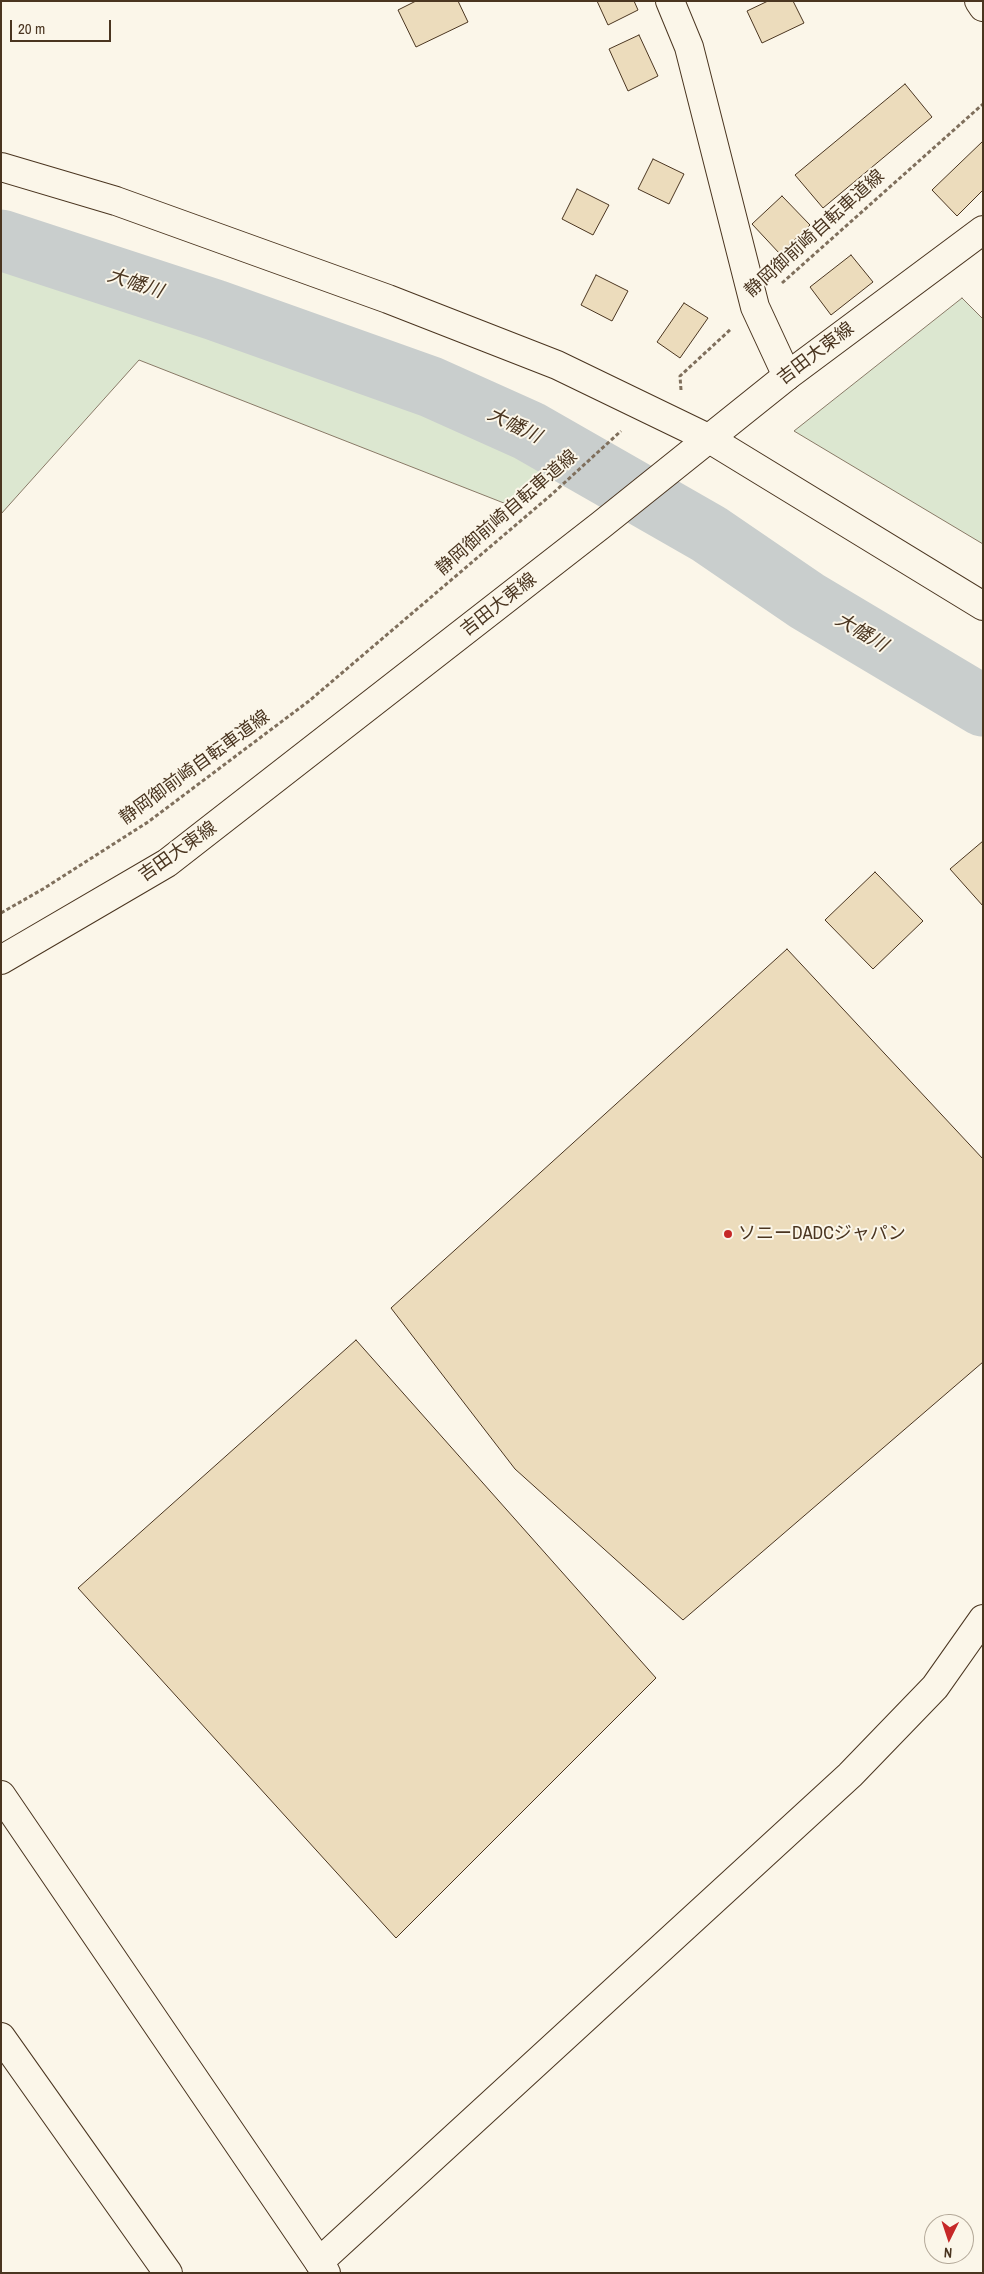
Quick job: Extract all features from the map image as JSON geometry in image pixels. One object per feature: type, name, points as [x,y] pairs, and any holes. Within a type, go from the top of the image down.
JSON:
[{"type":"street","points":[[670,1],[689,47],[755,306],[787,376]]},
{"type":"street","points":[[979,1],[983,7]]},
{"type":"street","points":[[1,167],[116,201],[388,299],[558,365],[708,438],[983,606]]},
{"type":"street","name":"吉田大東線","points":[[1,960],[167,863],[601,525],[787,376],[983,230]]},
{"type":"street","points":[[1,1795],[322,2267],[850,1775],[935,1687],[983,1619]]},
{"type":"street","points":[[1,2037],[168,2273]]},
{"type":"path","name":"静岡御前崎自転車道線","points":[[1,913],[43,889],[148,822],[309,701],[551,495],[626,426],[645,434],[682,396],[680,376],[755,306],[983,104]]},
{"type":"green space","points":[[1,241],[369,364],[556,467],[514,507],[139,360],[1,514]]},
{"type":"green space","points":[[962,298],[983,319],[983,544],[794,431]]},
{"type":"building","points":[[416,1],[458,1],[468,22],[416,47],[398,10]]},
{"type":"building","points":[[597,1],[634,1],[638,10],[608,25]]},
{"type":"building","points":[[768,1],[793,1],[804,23],[762,43],[747,11]]},
{"type":"building","points":[[639,35],[658,76],[628,91],[609,49]]},
{"type":"building","points":[[905,84],[932,117],[823,208],[795,175]]},
{"type":"building","points":[[983,141],[983,190],[957,216],[932,190]]},
{"type":"building","points":[[653,159],[684,174],[669,204],[638,189]]},
{"type":"building","points":[[577,189],[609,205],[593,235],[562,219]]},
{"type":"building","points":[[782,196],[810,225],[780,254],[752,224]]},
{"type":"building","points":[[851,255],[873,282],[831,315],[810,287]]},
{"type":"building","points":[[596,275],[628,291],[612,321],[581,305]]},
{"type":"building","points":[[684,303],[708,318],[680,358],[657,342]]},
{"type":"building","points":[[983,841],[983,906],[950,869]]},
{"type":"building","points":[[875,872],[923,921],[873,969],[825,920]]},
{"type":"building","name":"ソニーDADCジャパン","points":[[787,949],[983,1159],[983,1362],[683,1620],[515,1469],[391,1308]]},
{"type":"building","points":[[356,1340],[656,1678],[396,1938],[78,1588]]},
{"type":"waterway","name":"大幡川","points":[[1,240],[215,310],[431,387],[529,431],[709,534],[807,601],[983,706]]},
{"type":"place","name":"ソニーDADCジャパン","points":[[728,1234]]}]
